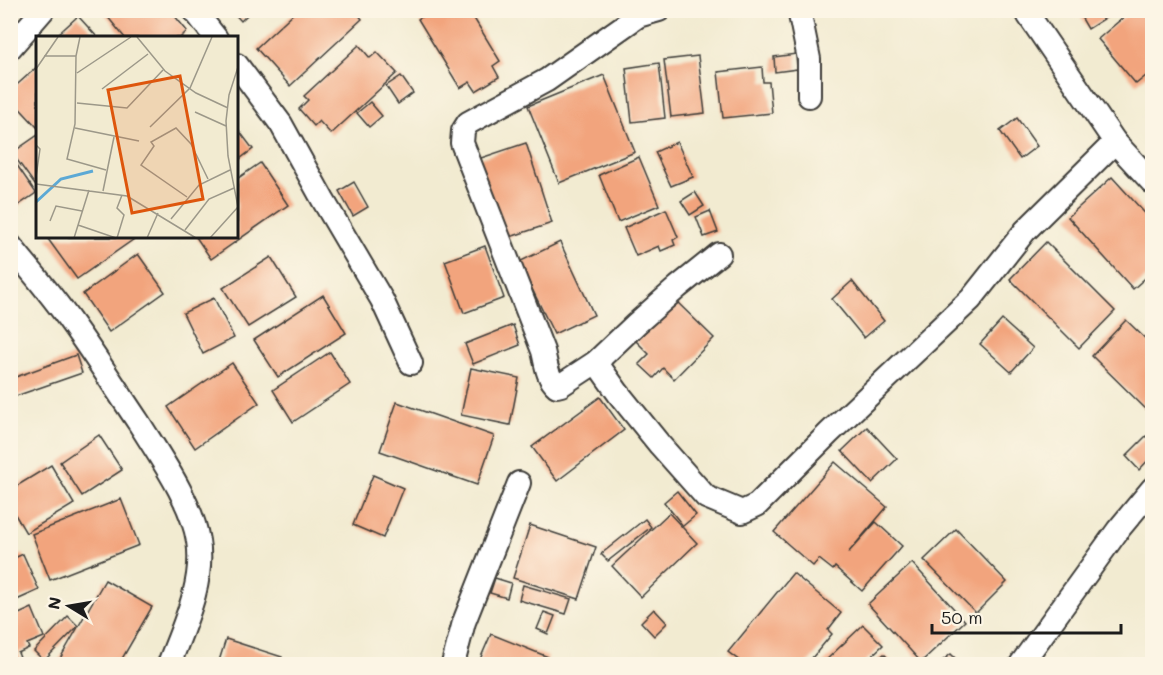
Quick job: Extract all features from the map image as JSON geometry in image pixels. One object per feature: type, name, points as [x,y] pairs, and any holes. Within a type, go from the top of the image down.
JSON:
[{"type":"street","points":[[10,48],[43,10]]},
{"type":"street","points":[[194,10],[214,36]]},
{"type":"street","points":[[659,10],[638,16],[547,80],[468,123],[462,131],[462,143],[543,351],[550,378],[557,386],[596,362],[678,287],[719,254]]},
{"type":"street","points":[[799,10],[809,59],[809,96]]},
{"type":"street","points":[[1026,10],[1115,142],[1152,182]]},
{"type":"street","points":[[238,66],[281,124],[382,300],[411,363]]},
{"type":"street","points":[[596,362],[660,445],[706,497],[742,512],[757,505],[829,433],[971,299],[1025,231],[1115,142]]},
{"type":"street","points":[[10,245],[69,320],[105,372],[167,468],[191,516],[198,542],[199,576],[190,609],[169,664]]},
{"type":"street","points":[[453,664],[464,622],[519,483]]},
{"type":"street","points":[[1021,664],[1118,530],[1152,489]]},
{"type":"building","points":[[102,10],[170,10],[187,31],[182,36],[123,36]]},
{"type":"building","points":[[231,10],[252,10],[241,21]]},
{"type":"building","points":[[297,10],[355,10],[362,19],[290,86],[256,48]]},
{"type":"building","points":[[433,10],[469,10],[500,61],[493,66],[499,77],[476,91],[470,82],[460,88],[418,19]]},
{"type":"building","points":[[1077,10],[1118,10],[1088,29]]},
{"type":"building","points":[[1132,10],[1152,10],[1152,71],[1136,84],[1098,39]]},
{"type":"building","points":[[78,16],[96,36],[56,36]]},
{"type":"building","points":[[359,45],[370,58],[377,52],[397,73],[331,134],[319,121],[314,126],[299,109],[308,100],[304,96]]},
{"type":"building","points":[[796,54],[797,69],[775,72],[774,57]]},
{"type":"building","points":[[698,56],[705,113],[671,117],[664,60]]},
{"type":"building","points":[[659,63],[665,118],[632,122],[626,68]]},
{"type":"building","points":[[762,67],[763,82],[769,82],[772,113],[723,118],[718,72]]},
{"type":"building","points":[[36,68],[36,126],[10,98],[10,91]]},
{"type":"building","points":[[604,75],[635,152],[559,183],[528,106]]},
{"type":"building","points":[[401,76],[413,93],[398,104],[386,86]]},
{"type":"building","points":[[370,102],[382,116],[369,127],[357,113]]},
{"type":"building","points":[[1017,118],[1037,146],[1020,159],[1000,131]]},
{"type":"building","points":[[238,129],[253,149],[238,160]]},
{"type":"building","points":[[36,136],[36,184],[35,185],[12,153]]},
{"type":"building","points":[[677,142],[693,177],[671,186],[655,152]]},
{"type":"building","points":[[526,143],[552,223],[504,239],[478,159]]},
{"type":"building","points":[[10,155],[36,193],[10,211]]},
{"type":"building","points":[[639,157],[659,205],[618,222],[599,175]]},
{"type":"building","points":[[260,163],[288,205],[211,259],[197,238],[238,238],[238,178]]},
{"type":"building","points":[[1112,177],[1152,221],[1152,272],[1133,289],[1068,217]]},
{"type":"building","points":[[354,182],[368,207],[353,216],[339,191]]},
{"type":"building","points":[[695,192],[704,206],[690,215],[681,201]]},
{"type":"building","points":[[666,209],[678,237],[673,240],[675,245],[661,251],[659,246],[636,256],[624,228]]},
{"type":"building","points":[[710,211],[718,232],[704,237],[696,217]]},
{"type":"building","points":[[49,238],[136,238],[77,279]]},
{"type":"building","points":[[560,242],[594,315],[554,334],[519,262]]},
{"type":"building","points":[[1046,242],[1115,311],[1079,348],[1010,279]]},
{"type":"building","points":[[485,246],[504,298],[464,313],[445,261]]},
{"type":"building","points":[[138,254],[165,292],[109,332],[83,294]]},
{"type":"building","points":[[271,257],[296,297],[248,327],[223,288]]},
{"type":"building","points":[[852,281],[884,321],[864,338],[832,299]]},
{"type":"building","points":[[323,295],[346,333],[278,377],[254,340]]},
{"type":"building","points":[[214,298],[234,338],[203,354],[183,313]]},
{"type":"building","points":[[675,300],[714,338],[674,379],[663,368],[654,378],[639,364],[649,354],[636,341]]},
{"type":"building","points":[[1002,320],[1033,348],[1011,372],[980,344]]},
{"type":"building","points":[[1126,320],[1152,345],[1152,415],[1092,356]]},
{"type":"building","points":[[513,325],[520,345],[473,364],[465,344]]},
{"type":"building","points":[[330,352],[350,384],[293,422],[273,390]]},
{"type":"building","points":[[76,355],[82,373],[13,397],[10,391],[10,379]]},
{"type":"building","points":[[232,363],[259,403],[195,448],[168,407]]},
{"type":"building","points":[[471,368],[519,378],[510,425],[461,415]]},
{"type":"building","points":[[600,397],[624,430],[557,481],[532,447]]},
{"type":"building","points":[[397,402],[494,436],[477,485],[380,451]]},
{"type":"building","points":[[867,427],[897,459],[872,483],[842,451]]},
{"type":"building","points":[[99,435],[122,470],[82,496],[60,462]]},
{"type":"building","points":[[1146,436],[1152,442],[1152,456],[1139,470],[1126,456]]},
{"type":"building","points":[[835,462],[887,507],[848,553],[876,522],[902,546],[862,591],[835,567],[833,570],[819,559],[813,566],[774,532]]},
{"type":"building","points":[[51,465],[74,504],[26,533],[10,506],[10,490]]},
{"type":"building","points":[[373,475],[403,488],[383,538],[353,525]]},
{"type":"building","points":[[677,491],[696,515],[683,526],[664,502]]},
{"type":"building","points":[[121,499],[139,545],[50,580],[32,534]]},
{"type":"building","points":[[669,513],[697,543],[641,597],[612,566]]},
{"type":"building","points":[[645,519],[651,527],[608,561],[601,554]]},
{"type":"building","points":[[530,525],[596,547],[579,599],[513,578]]},
{"type":"building","points":[[956,529],[1007,582],[976,613],[924,560]]},
{"type":"building","points":[[23,554],[39,590],[10,603],[10,560]]},
{"type":"building","points":[[912,563],[965,621],[921,662],[868,604]]},
{"type":"building","points":[[793,573],[841,613],[828,630],[832,634],[807,664],[744,664],[728,652]]},
{"type":"building","points":[[495,578],[511,583],[507,598],[490,593]]},
{"type":"building","points":[[105,580],[152,607],[119,664],[57,664]]},
{"type":"building","points":[[523,585],[571,599],[566,614],[519,600]]},
{"type":"building","points":[[32,608],[44,637],[27,644],[29,648],[18,653],[21,660],[10,664],[10,618]]},
{"type":"building","points":[[654,609],[667,623],[654,636],[641,622]]},
{"type":"building","points":[[544,612],[555,616],[548,634],[537,629]]},
{"type":"building","points":[[68,616],[78,626],[44,661],[34,651]]},
{"type":"building","points":[[863,625],[883,645],[863,664],[822,664]]},
{"type":"building","points":[[491,634],[548,657],[545,664],[478,664]]},
{"type":"building","points":[[226,639],[282,657],[280,664],[218,664]]},
{"type":"building","points":[[884,654],[894,664],[872,664]]},
{"type":"building","points":[[951,654],[959,664],[938,664]]},
{"type":"building","points":[[629,658],[647,664],[627,664]]}]
